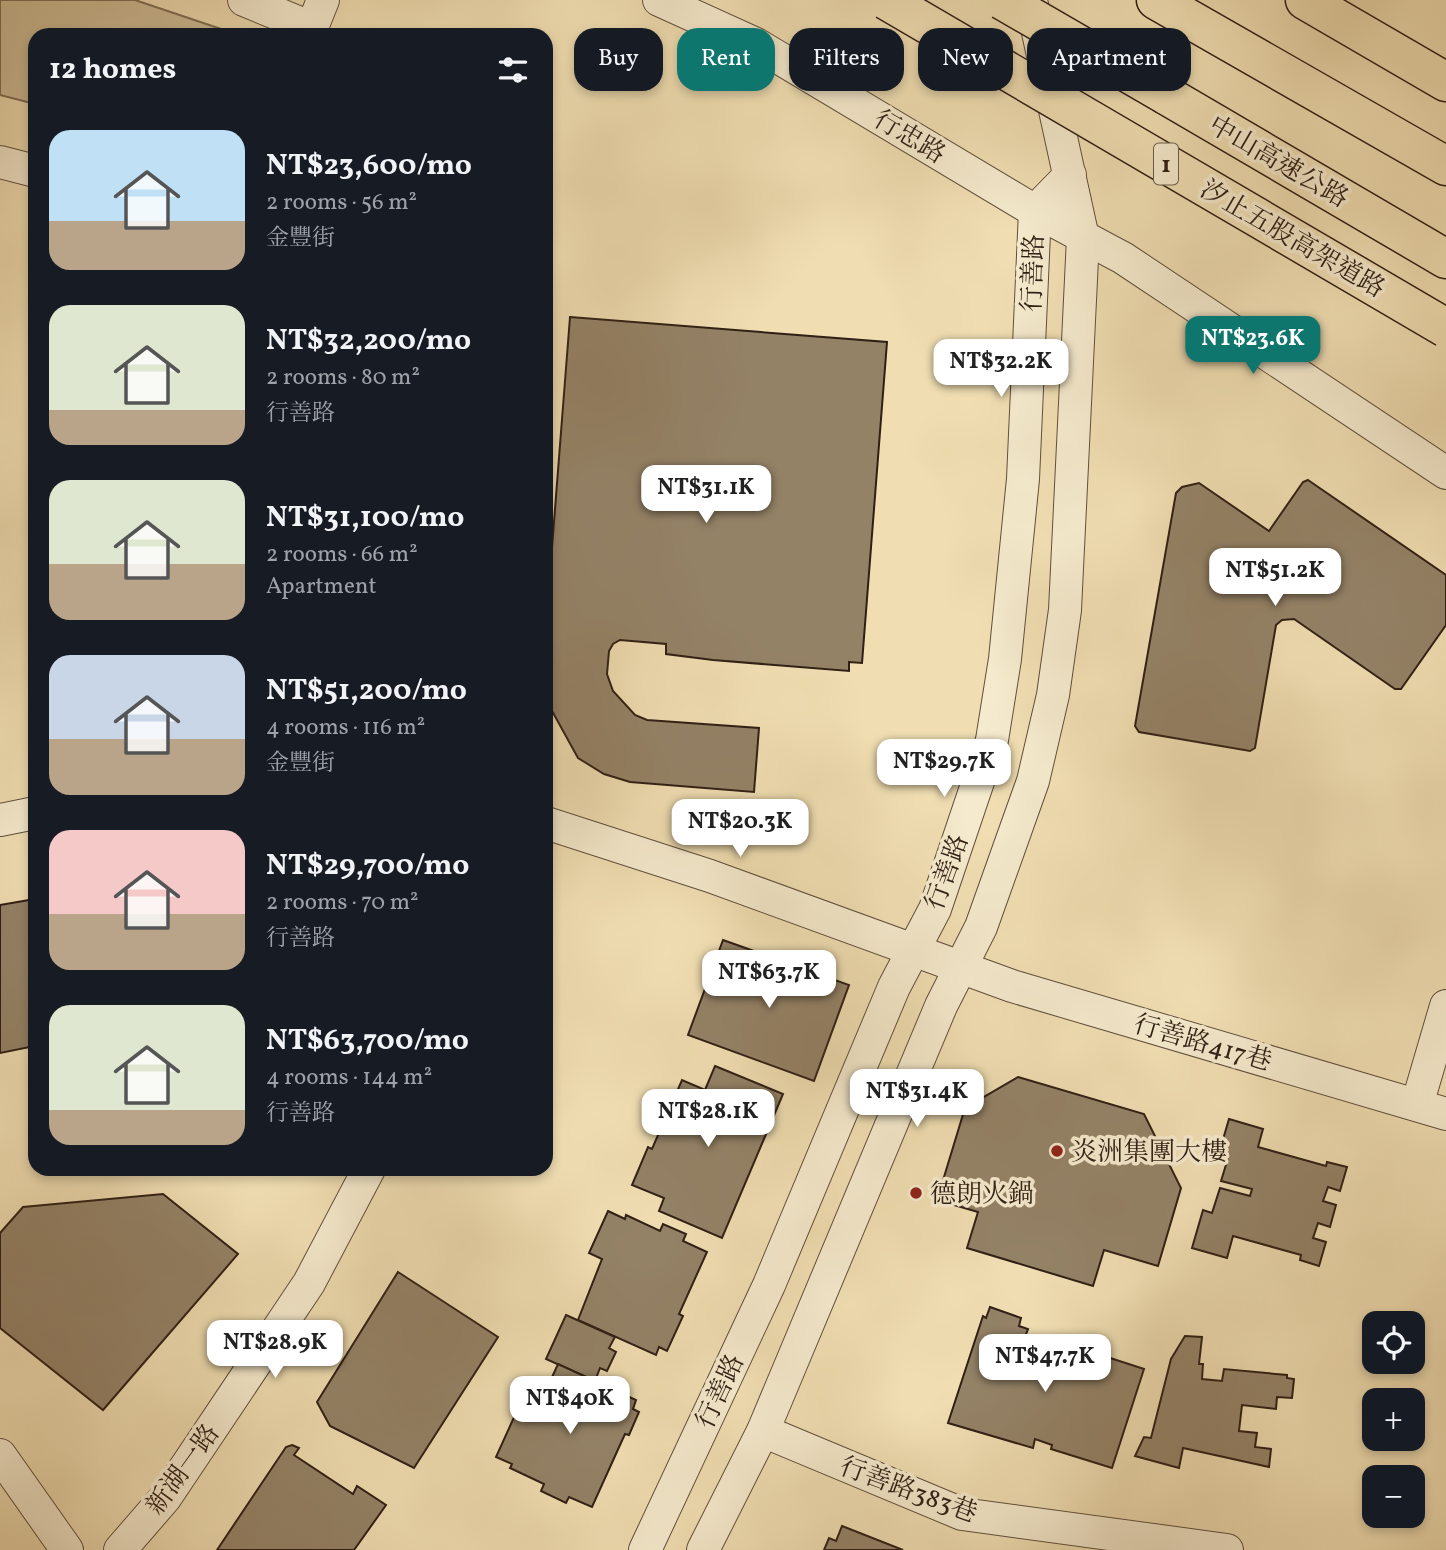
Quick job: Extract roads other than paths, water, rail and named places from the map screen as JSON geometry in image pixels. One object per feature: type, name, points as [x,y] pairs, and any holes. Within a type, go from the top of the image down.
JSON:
[{"type":"highway","name":"汐止五股高架道路","points":[[886,0],[1446,328]]},
{"type":"highway","name":"中山高速公路","points":[[1002,0],[1446,259]]},
{"type":"highway","points":[[1156,0],[1446,166]]},
{"type":"highway","points":[[1305,0],[1446,82]]},
{"type":"street","points":[[244,0],[315,21]]},
{"type":"street","name":"行忠路","points":[[659,0],[755,44],[1035,211],[1130,262],[1446,473]]},
{"type":"street","points":[[1031,0],[1070,175]]},
{"type":"street","points":[[0,162],[28,169]]},
{"type":"street","name":"行善路","points":[[645,1550],[769,1285],[894,987],[934,909],[992,740],[1005,659],[1023,479],[1035,211],[1070,175]]},
{"type":"street","name":"行善路","points":[[703,1550],[763,1431],[832,1272],[868,1176],[960,968],[981,927],[1033,781],[1053,695],[1066,597],[1083,238],[1070,175]]},
{"type":"street","points":[[0,820],[28,814]]},
{"type":"street","name":"行善路417巷","points":[[553,825],[710,876],[1012,986],[1432,1110]]},
{"type":"street","points":[[1432,1110],[1446,1006]]},
{"type":"street","name":"新湖一路","points":[[120,1550],[165,1498],[309,1283],[365,1176]]},
{"type":"street","name":"行善路383巷","points":[[763,1431],[962,1514],[1227,1550]]},
{"type":"street","points":[[0,1455],[67,1550]]},
{"type":"place","name":"炎洲集團大樓","points":[[1057,1151]]},
{"type":"place","name":"德朗火鍋","points":[[916,1193]]}]
